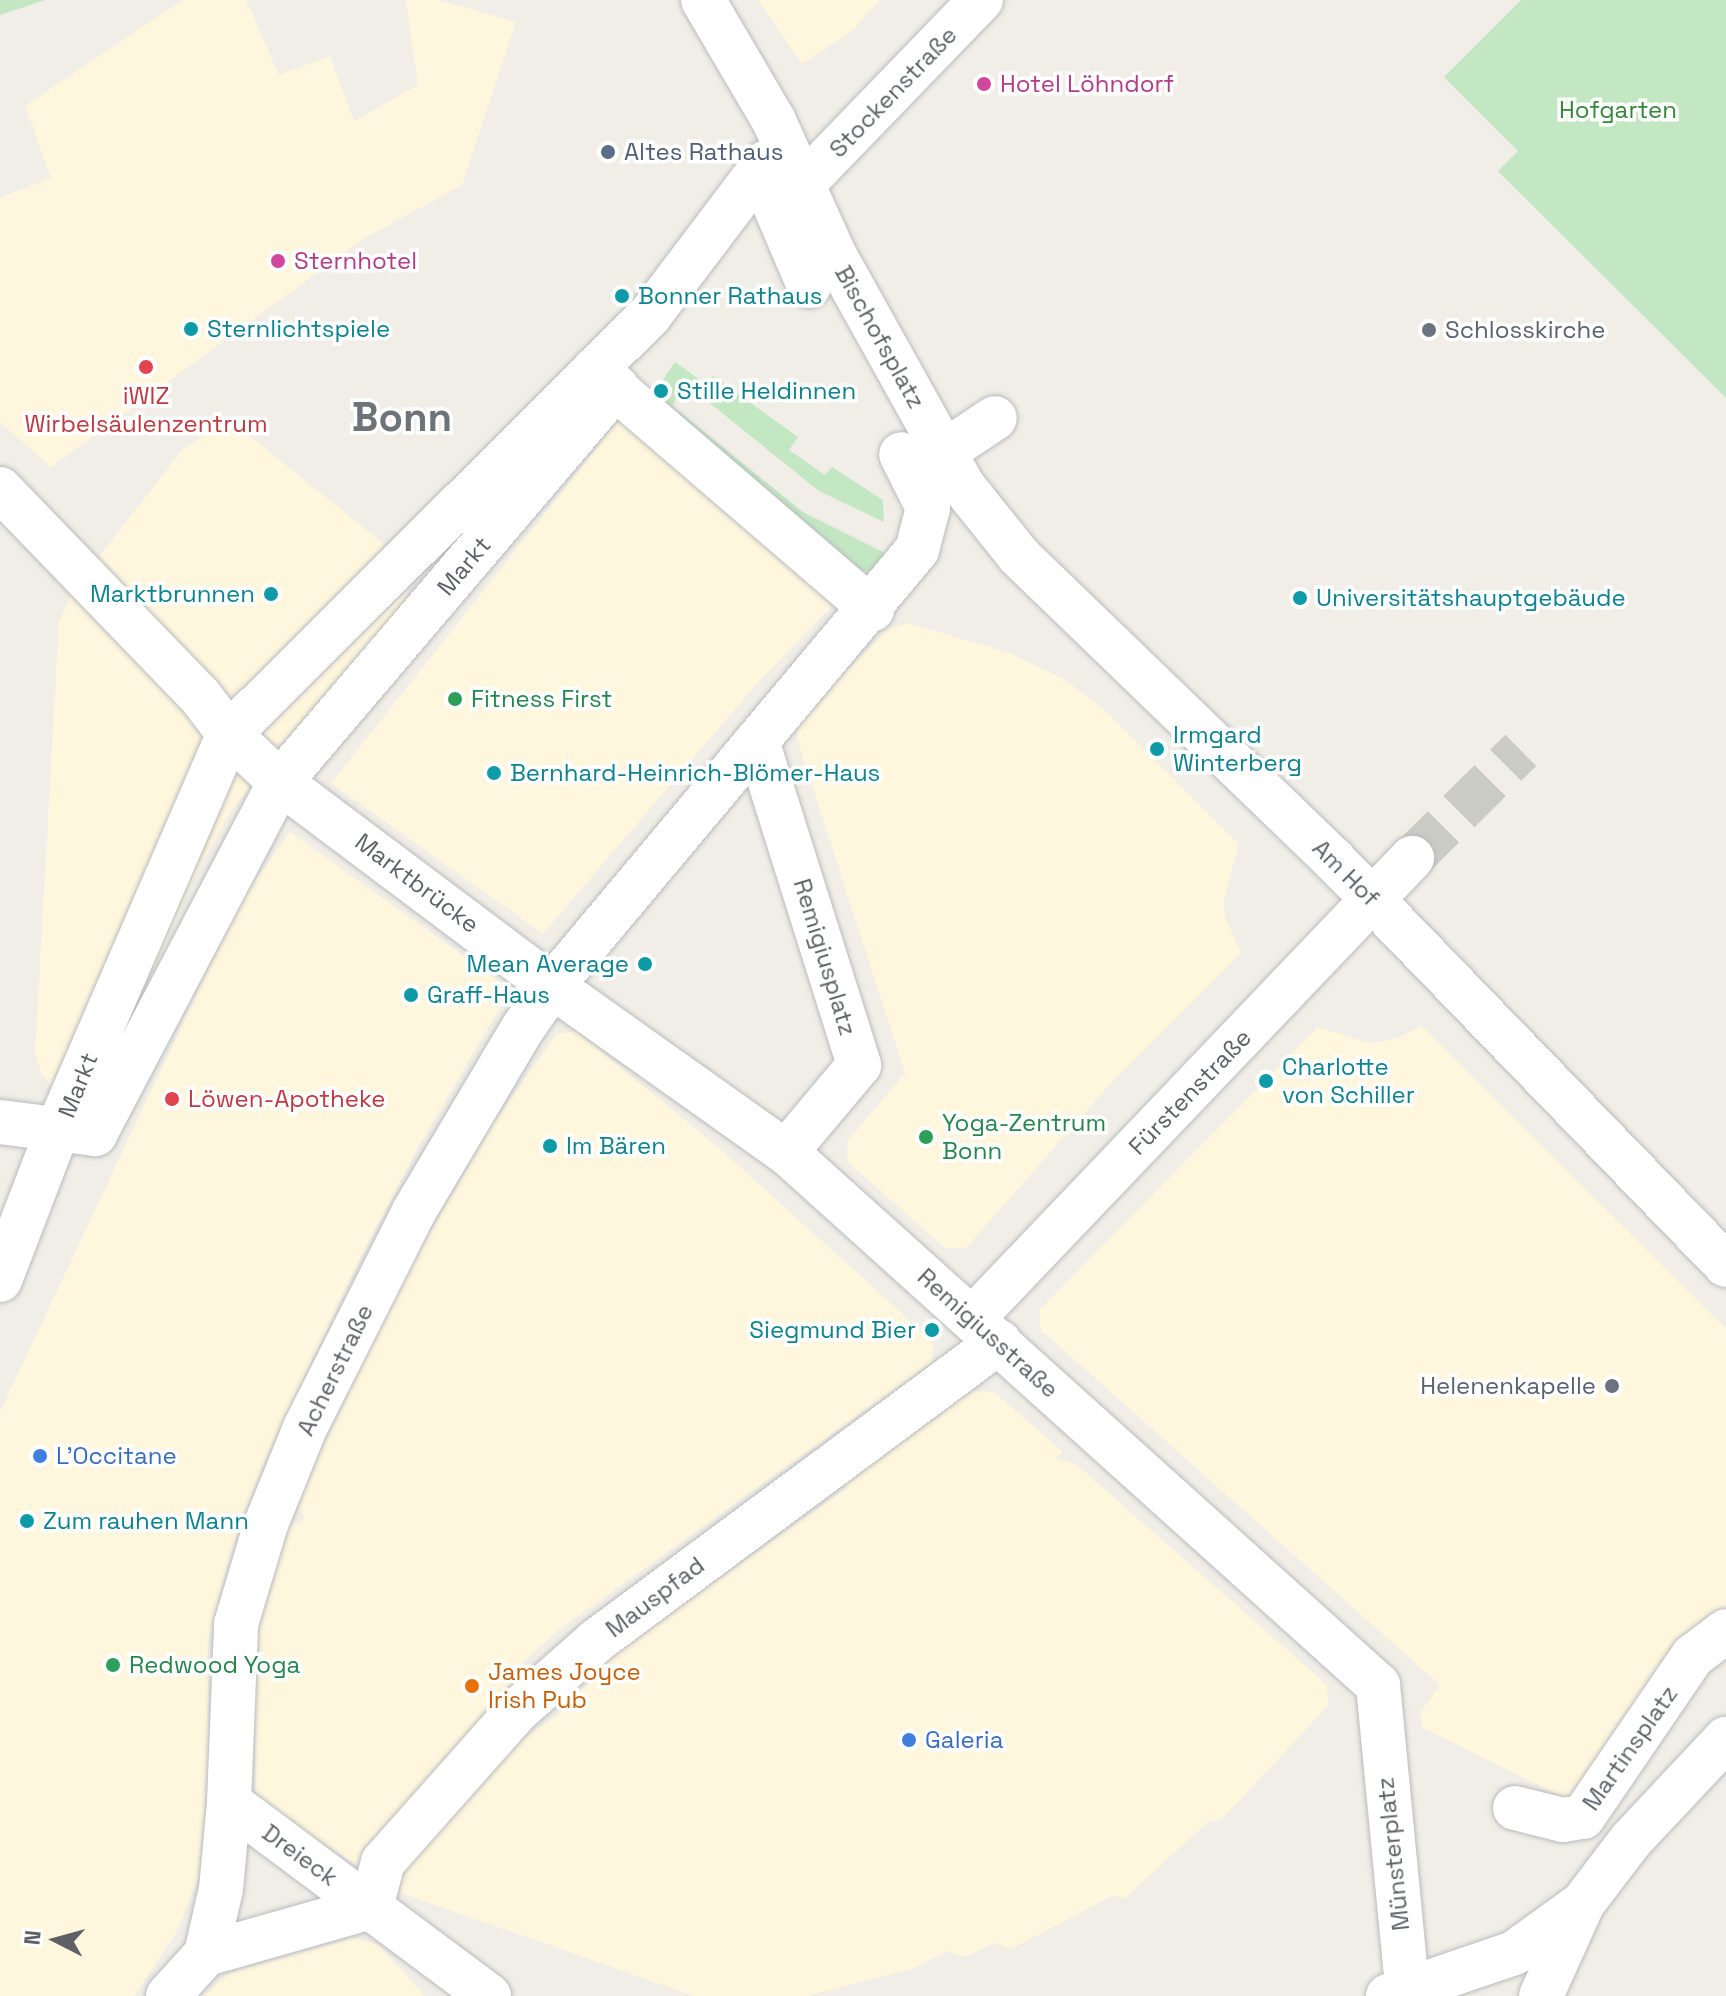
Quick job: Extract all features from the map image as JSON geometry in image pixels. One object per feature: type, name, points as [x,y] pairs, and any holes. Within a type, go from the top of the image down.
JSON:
[{"type":"street","name":"Bischofsplatz","points":[[703,0],[774,121],[835,256],[954,469]]},
{"type":"street","name":"Stockenstraße","points":[[804,183],[981,0]]},
{"type":"street","name":"Bischofsplatz","points":[[650,315],[762,167],[809,286]]},
{"type":"street","name":"Markt","points":[[618,388],[229,734],[59,1126],[95,1134],[280,782],[618,388],[650,315]]},
{"type":"street","points":[[618,388],[872,609]]},
{"type":"street","points":[[954,469],[995,418]]},
{"type":"street","points":[[552,986],[872,609],[923,537],[928,508],[901,454]]},
{"type":"street","name":"Am Hof","points":[[954,469],[1019,556],[1372,899],[1726,1265]]},
{"type":"street","points":[[7,494],[200,696],[229,734],[280,782]]},
{"type":"street","name":"Remigiusplatz","points":[[757,741],[859,1065],[786,1152]]},
{"type":"street","name":"Marktbrücke","points":[[280,782],[552,986]]},
{"type":"street","name":"Fürstenstraße","points":[[986,1330],[1412,858]]},
{"type":"street","name":"Acherstraße","points":[[229,1797],[236,1624],[266,1524],[305,1428],[413,1213],[523,1028],[552,986]]},
{"type":"street","name":"Remigiusstraße","points":[[552,986],[786,1152],[986,1330],[1378,1702]]},
{"type":"street","points":[[0,1122],[59,1126],[0,1280]]},
{"type":"street","name":"Mauspfad","points":[[371,1907],[383,1862],[517,1711],[596,1641],[986,1330]]},
{"type":"street","name":"Martinsplatz","points":[[1515,1808],[1563,1820],[1583,1817],[1693,1656],[1726,1631]]},
{"type":"street","name":"Münsterplatz","points":[[1378,1702],[1401,1994],[1514,1953],[1583,1903]]},
{"type":"street","name":"Münsterplatz","points":[[1541,1996],[1583,1903],[1631,1840],[1726,1739]]},
{"type":"street","name":"Dreieck","points":[[229,1797],[410,1941],[489,1996]]},
{"type":"street","name":"Dreieck","points":[[168,1996],[206,1954],[221,1889],[229,1797]]},
{"type":"street","name":"Dreieck","points":[[206,1954],[371,1907]]},
{"type":"shaded area","points":[[183,0],[246,0],[279,75],[330,56],[354,121],[418,85],[406,0],[439,0],[516,22],[462,185],[365,238],[51,467],[0,422],[0,198],[51,178],[25,106]]},
{"type":"shaded area","points":[[758,0],[880,0],[852,31],[802,64]]},
{"type":"shaded area","points":[[619,420],[829,586],[831,607],[761,679],[543,934],[331,783]]},
{"type":"shaded area","points":[[230,432],[251,437],[394,552],[405,571],[406,596],[395,619],[285,739],[230,812],[192,883],[105,1086],[58,1091],[42,1076],[35,1053],[59,621],[74,589],[182,450],[206,434]]},
{"type":"shaded area","points":[[907,623],[1007,652],[1064,679],[1106,711],[1239,844],[1224,898],[1225,917],[1241,953],[1113,1081],[966,1248],[945,1248],[848,1162],[847,1141],[905,1073],[797,739],[798,721],[888,629]]},
{"type":"shaded area","points":[[290,832],[500,982],[504,1001],[417,1149],[354,1271],[264,1463],[230,1554],[208,1642],[208,1763],[199,1875],[176,1933],[134,1996],[0,1996],[0,1412],[240,902]]},
{"type":"shaded area","points":[[1422,1026],[1726,1329],[1726,1607],[1573,1802],[1423,1728],[1420,1713],[1440,1685],[1041,1330],[1039,1310],[1318,1027],[1369,1043],[1396,1039]]},
{"type":"shaded area","points":[[576,1031],[720,1149],[896,1308],[933,1343],[932,1362],[557,1631],[512,1672],[518,1677],[359,1867],[256,1798],[253,1628],[289,1519],[300,1524],[305,1515],[294,1509],[393,1296],[496,1119],[557,1034]]},
{"type":"shaded area","name":"Galeria","points":[[970,1391],[994,1392],[1063,1452],[1056,1458],[1077,1465],[1327,1685],[1328,1706],[1221,1820],[1209,1821],[1125,1898],[1112,1896],[1011,1949],[993,1943],[965,1957],[948,1951],[912,1969],[807,1996],[694,1996],[401,1893],[395,1873],[476,1773],[577,1701],[573,1695],[602,1675],[596,1666],[847,1488],[843,1481]]},
{"type":"shaded area","points":[[354,1938],[379,1945],[425,1996],[203,1996],[230,1973]]},
{"type":"green space","points":[[0,0],[45,0],[0,15]]},
{"type":"green space","name":"Hofgarten","points":[[1521,0],[1726,0],[1726,398],[1498,171],[1518,151],[1444,77]]},
{"type":"green space","points":[[675,362],[707,385],[713,376],[798,437],[789,450],[825,475],[832,467],[883,500],[884,522],[819,491],[686,384],[672,406],[803,512],[889,555],[880,574],[841,566],[648,402]]},
{"type":"tunnel","points":[[1412,858],[1521,750]]},
{"type":"place","name":"Hotel Löhndorf","points":[[984,84]]},
{"type":"place","name":"Altes Rathaus","points":[[608,152]]},
{"type":"place","name":"Sternhotel","points":[[278,261]]},
{"type":"place","name":"Bonner Rathaus","points":[[622,296]]},
{"type":"place","name":"Sternlichtspiele","points":[[191,329]]},
{"type":"place","name":"Schlosskirche","points":[[1429,330]]},
{"type":"place","name":"iWIZ Wirbelsäulenzentrum","points":[[146,367]]},
{"type":"place","name":"Stille Heldinnen","points":[[661,391]]},
{"type":"place","name":"Marktbrunnen","points":[[271,594]]},
{"type":"place","name":"Universitätshauptgebäude","points":[[1300,598]]},
{"type":"place","name":"Fitness First","points":[[455,699]]},
{"type":"place","name":"Irmgard Winterberg","points":[[1157,749]]},
{"type":"place","name":"Bernhard-Heinrich-Blömer-Haus","points":[[494,773]]},
{"type":"place","name":"Mean Average","points":[[645,964]]},
{"type":"place","name":"Graff-Haus","points":[[411,995]]},
{"type":"place","name":"Charlotte von Schiller","points":[[1266,1081]]},
{"type":"place","name":"Löwen-Apotheke","points":[[172,1099]]},
{"type":"place","name":"Yoga-Zentrum Bonn","points":[[926,1137]]},
{"type":"place","name":"Im Bären","points":[[550,1146]]},
{"type":"place","name":"Siegmund Bier","points":[[932,1330]]},
{"type":"place","name":"Helenenkapelle","points":[[1612,1386]]},
{"type":"place","name":"L'Occitane","points":[[40,1456]]},
{"type":"place","name":"Zum rauhen Mann","points":[[27,1521]]},
{"type":"place","name":"Redwood Yoga","points":[[113,1665]]},
{"type":"place","name":"James Joyce Irish Pub","points":[[472,1686]]},
{"type":"place","name":"Galeria","points":[[909,1740]]},
{"type":"district","name":"Bonn","points":[[402,418]]}]
